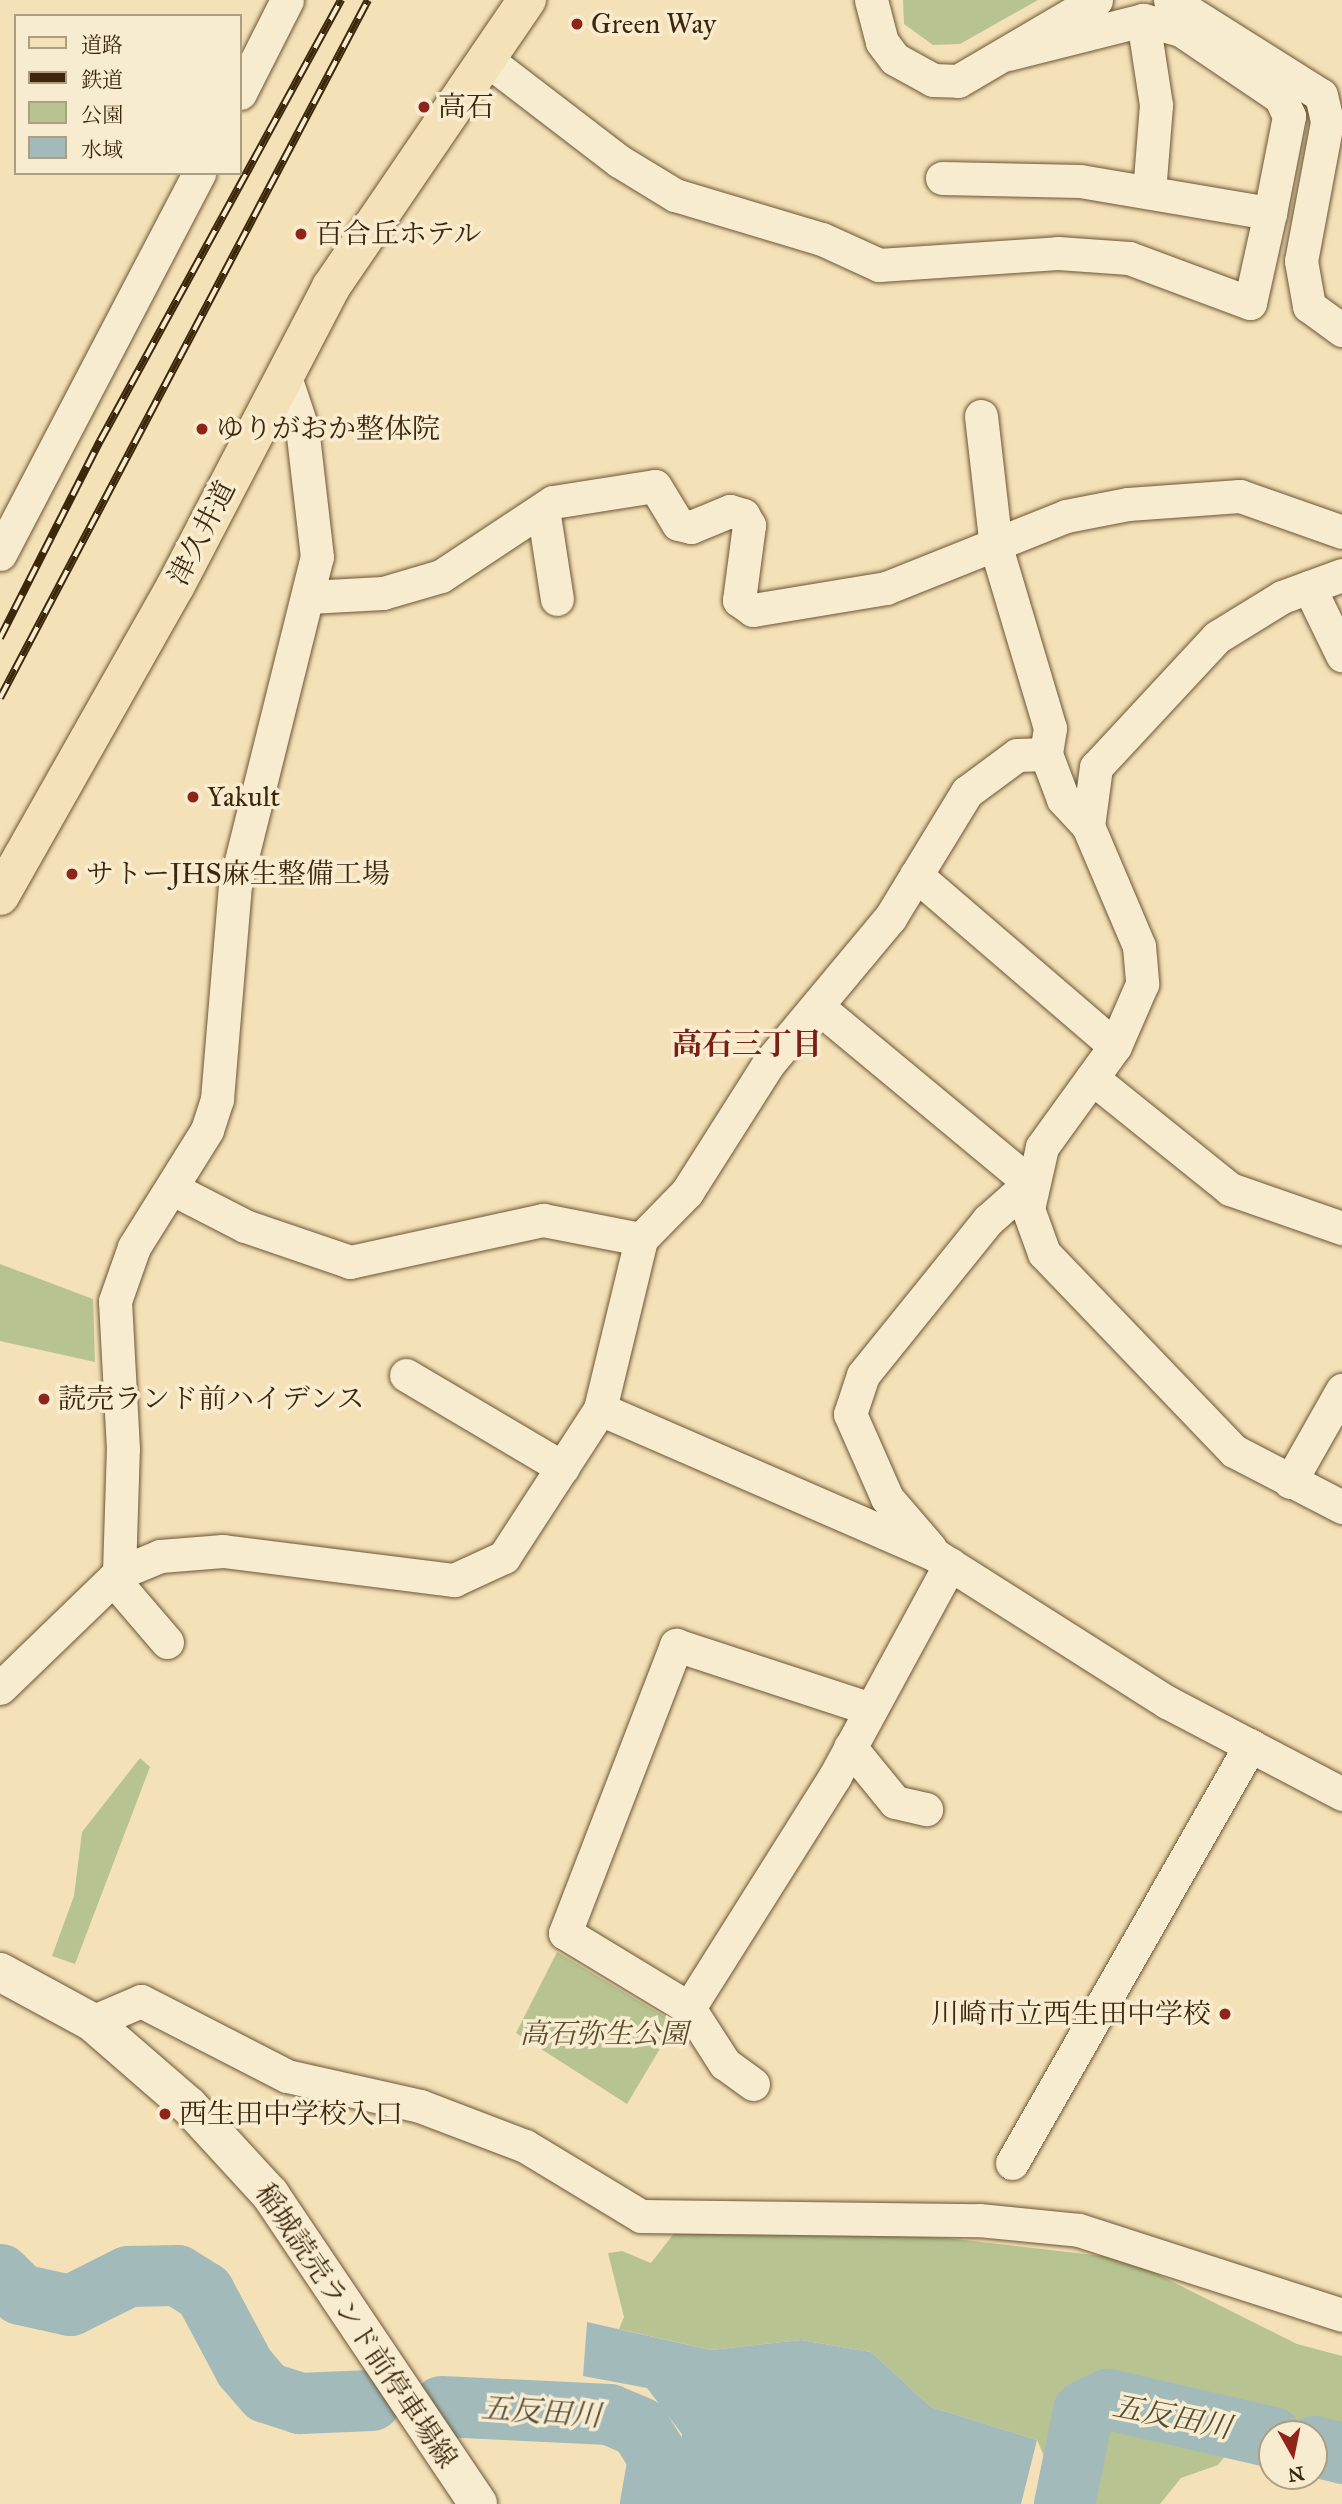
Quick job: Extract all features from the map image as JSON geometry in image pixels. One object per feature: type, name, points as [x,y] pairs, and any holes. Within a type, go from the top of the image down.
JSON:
[{"type":"main road","name":"津久井道","points":[[0,896],[176,585],[331,287],[527,0]]},
{"type":"main road","name":"稲城読売ランド前停車場線","points":[[0,1972],[92,2022],[188,2106],[270,2194],[478,2504]]},
{"type":"street","points":[[242,89],[287,0]]},
{"type":"street","points":[[871,0],[882,43],[911,72],[958,81],[1096,0]]},
{"type":"street","points":[[1170,0],[1321,95],[1327,122],[1301,261],[1309,306],[1342,330]]},
{"type":"street","points":[[486,59],[619,161],[675,195],[822,239],[879,265],[1058,253],[1129,258],[1250,303],[1289,116],[1280,97],[1181,30],[1143,20],[1008,54]]},
{"type":"street","points":[[1143,20],[1156,105],[1149,192]]},
{"type":"street","points":[[0,554],[198,175]]},
{"type":"street","points":[[942,178],[1080,181],[1270,213]]},
{"type":"street","points":[[167,1642],[116,1576],[123,1449],[115,1301],[134,1247],[173,1189],[217,1099],[235,886],[317,558],[314,499],[302,428],[284,374]]},
{"type":"street","points":[[981,416],[996,547],[1050,728],[1046,754],[1063,799],[1088,826],[1143,970],[1115,1046],[1042,1147],[1030,1183],[1028,1209],[1044,1253],[1234,1451],[1342,1507]]},
{"type":"street","points":[[309,597],[383,593],[441,576],[472,561],[542,509],[654,486],[678,524],[691,527],[730,511],[743,515],[749,525],[739,600],[752,610],[886,589],[996,547],[1066,516],[1174,498],[1240,496],[1342,532]]},
{"type":"street","points":[[542,509],[557,599]]},
{"type":"street","points":[[1088,826],[1096,767],[1217,637],[1309,587],[1342,575]]},
{"type":"street","points":[[1309,587],[1342,655]]},
{"type":"street","points":[[0,1688],[116,1576],[160,1556],[223,1551],[454,1580],[504,1557],[600,1409],[641,1238],[687,1192],[769,1063],[818,1007],[916,875],[967,792],[1017,755],[1046,754]]},
{"type":"street","points":[[916,875],[1115,1046]]},
{"type":"street","points":[[818,1007],[1030,1183]]},
{"type":"street","points":[[1092,1078],[1230,1189],[1342,1228]]},
{"type":"street","points":[[942,1559],[887,1498],[850,1414],[863,1375],[988,1220],[1030,1183]]},
{"type":"street","points":[[173,1189],[245,1226],[350,1262],[543,1220],[641,1238]]},
{"type":"street","points":[[406,1375],[564,1468]]},
{"type":"street","points":[[1290,1482],[1342,1390]]},
{"type":"street","points":[[600,1409],[942,1559],[1167,1702],[1342,1794]]},
{"type":"street","points":[[689,2008],[850,1747],[871,1709],[942,1559]]},
{"type":"street","points":[[753,2084],[725,2064],[689,2008],[565,1933],[677,1645],[871,1709]]},
{"type":"street","points":[[1012,2163],[1250,1745]]},
{"type":"street","points":[[850,1747],[895,1802],[926,1809]]},
{"type":"street","points":[[92,2022],[141,2001],[287,2076],[420,2106],[525,2146],[641,2216],[979,2220],[1079,2230],[1342,2315]]},
{"type":"green space","points":[[903,0],[1038,0],[960,44],[933,45],[904,24]]},
{"type":"green space","points":[[0,1264],[93,1299],[95,1362],[0,1341]]},
{"type":"green space","points":[[140,1758],[150,1767],[75,1964],[52,1956],[74,1896],[82,1832]]},
{"type":"green space","name":"高石弥生公園","points":[[557,1952],[667,2018],[670,2032],[627,2104],[516,2033]]},
{"type":"green space","points":[[679,2227],[946,2238],[1127,2259],[1297,2344],[1342,2356],[1342,2456],[1328,2454],[1328,2420],[1258,2420],[1258,2441],[1239,2438],[1218,2465],[1181,2478],[1160,2504],[1034,2504],[1047,2463],[1037,2440],[931,2407],[871,2352],[801,2340],[711,2350],[619,2329],[624,2317],[608,2253],[622,2251],[651,2263]]},
{"type":"water","points":[[587,2322],[711,2350],[801,2340],[871,2352],[931,2407],[1037,2440],[1021,2504],[677,2504],[682,2434],[647,2388],[583,2376]]},
{"type":"waterway","name":"五反田川","points":[[0,2274],[20,2294],[70,2305],[128,2276],[177,2275],[204,2292],[244,2367],[266,2392],[300,2403],[371,2400]]},
{"type":"waterway","name":"五反田川","points":[[1064,2504],[1083,2411],[1108,2399],[1258,2434]]},
{"type":"waterway","name":"五反田川","points":[[441,2406],[609,2414],[639,2427],[658,2458],[650,2504]]},
{"type":"waterway","name":"五反田川","points":[[1328,2450],[1342,2453]]},
{"type":"railway","points":[[0,638],[100,441],[341,0]]},
{"type":"railway","points":[[0,698],[368,0]]},
{"type":"place","name":"Green Way","points":[[577,24]]},
{"type":"place","name":"高石","points":[[424,107]]},
{"type":"place","name":"百合丘ホテル","points":[[301,234]]},
{"type":"place","name":"ゆりがおか整体院","points":[[202,429]]},
{"type":"place","name":"Yakult","points":[[193,797]]},
{"type":"place","name":"サトーJHS麻生整備工場","points":[[72,874]]},
{"type":"place","name":"読売ランド前ハイデンス","points":[[44,1399]]},
{"type":"place","name":"川崎市立西生田中学校","points":[[1225,2014]]},
{"type":"place","name":"西生田中学校入口","points":[[165,2114]]},
{"type":"district","name":"高石三丁目","points":[[747,1044]]}]
